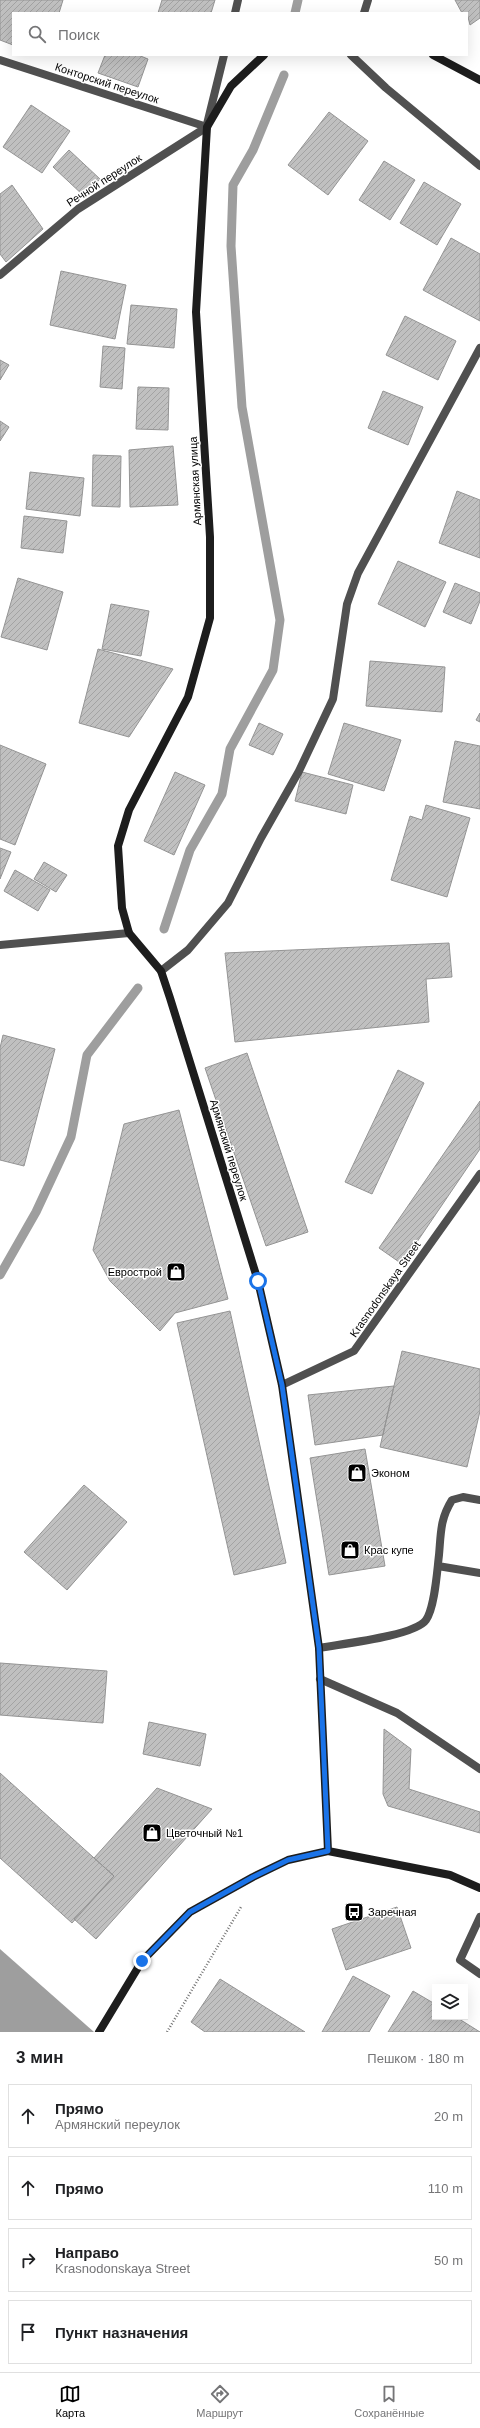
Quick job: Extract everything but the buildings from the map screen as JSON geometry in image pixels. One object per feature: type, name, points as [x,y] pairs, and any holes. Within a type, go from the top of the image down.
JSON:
[{"type":"street","points":[[235,12],[238,0]]},
{"type":"street","points":[[364,12],[368,0]]},
{"type":"street","points":[[207,127],[224,56]]},
{"type":"street","name":"Армянская улица","points":[[122,908],[118,846],[124,825],[129,810],[188,697],[210,618],[210,537],[196,312],[207,127],[231,86],[263,56]]},
{"type":"street","points":[[352,56],[386,88],[480,166]]},
{"type":"street","points":[[434,56],[480,80]]},
{"type":"street","name":"Конторский переулок","points":[[0,60],[207,127]]},
{"type":"street","name":"Речной переулок","points":[[0,275],[78,208],[207,127]]},
{"type":"street","points":[[160,971],[188,950],[228,903],[299,771],[333,699],[347,604],[358,573],[480,348]]},
{"type":"street","name":"Армянский переулок","points":[[122,908],[130,933],[160,971],[258,1281],[282,1385],[319,1648],[328,1851]]},
{"type":"street","points":[[0,945],[130,933]]},
{"type":"street","name":"Krasnodonskaya Street","points":[[282,1385],[354,1351],[480,1174]]},
{"type":"street","points":[[319,1648],[400,1634],[417,1628],[426,1620],[432,1604],[438,1566],[443,1514],[452,1500],[464,1497],[480,1500]]},
{"type":"street","points":[[438,1566],[480,1573]]},
{"type":"street","points":[[320,1679],[397,1713],[480,1769]]},
{"type":"street","points":[[99,2032],[142,1961],[190,1912],[253,1877],[288,1860],[328,1851],[450,1875],[480,1888]]},
{"type":"street","points":[[480,1917],[460,1960],[480,1974]]},
{"type":"path","points":[[167,2032],[244,1902]]},
{"type":"shaded area","points":[[0,1949],[94,2032],[0,2032]]},
{"type":"waterway","points":[[295,12],[298,0]]},
{"type":"waterway","points":[[164,929],[190,850],[222,794],[230,749],[273,670],[280,620],[242,407],[231,246],[233,185],[253,150],[284,75]]},
{"type":"waterway","points":[[0,1275],[36,1212],[71,1137],[87,1055],[138,988]]},
{"type":"place","name":"Еврострой","points":[[176,1272]]},
{"type":"place","name":"Эконом","points":[[357,1473]]},
{"type":"place","name":"Крас купе","points":[[350,1550]]},
{"type":"place","name":"Цветочный №1","points":[[152,1833]]},
{"type":"place","name":"Заречная","points":[[354,1912]]},
{"type":"route","points":[[142,1961],[190,1912],[253,1877],[288,1860],[328,1851],[319,1648],[282,1385],[258,1281]]}]
